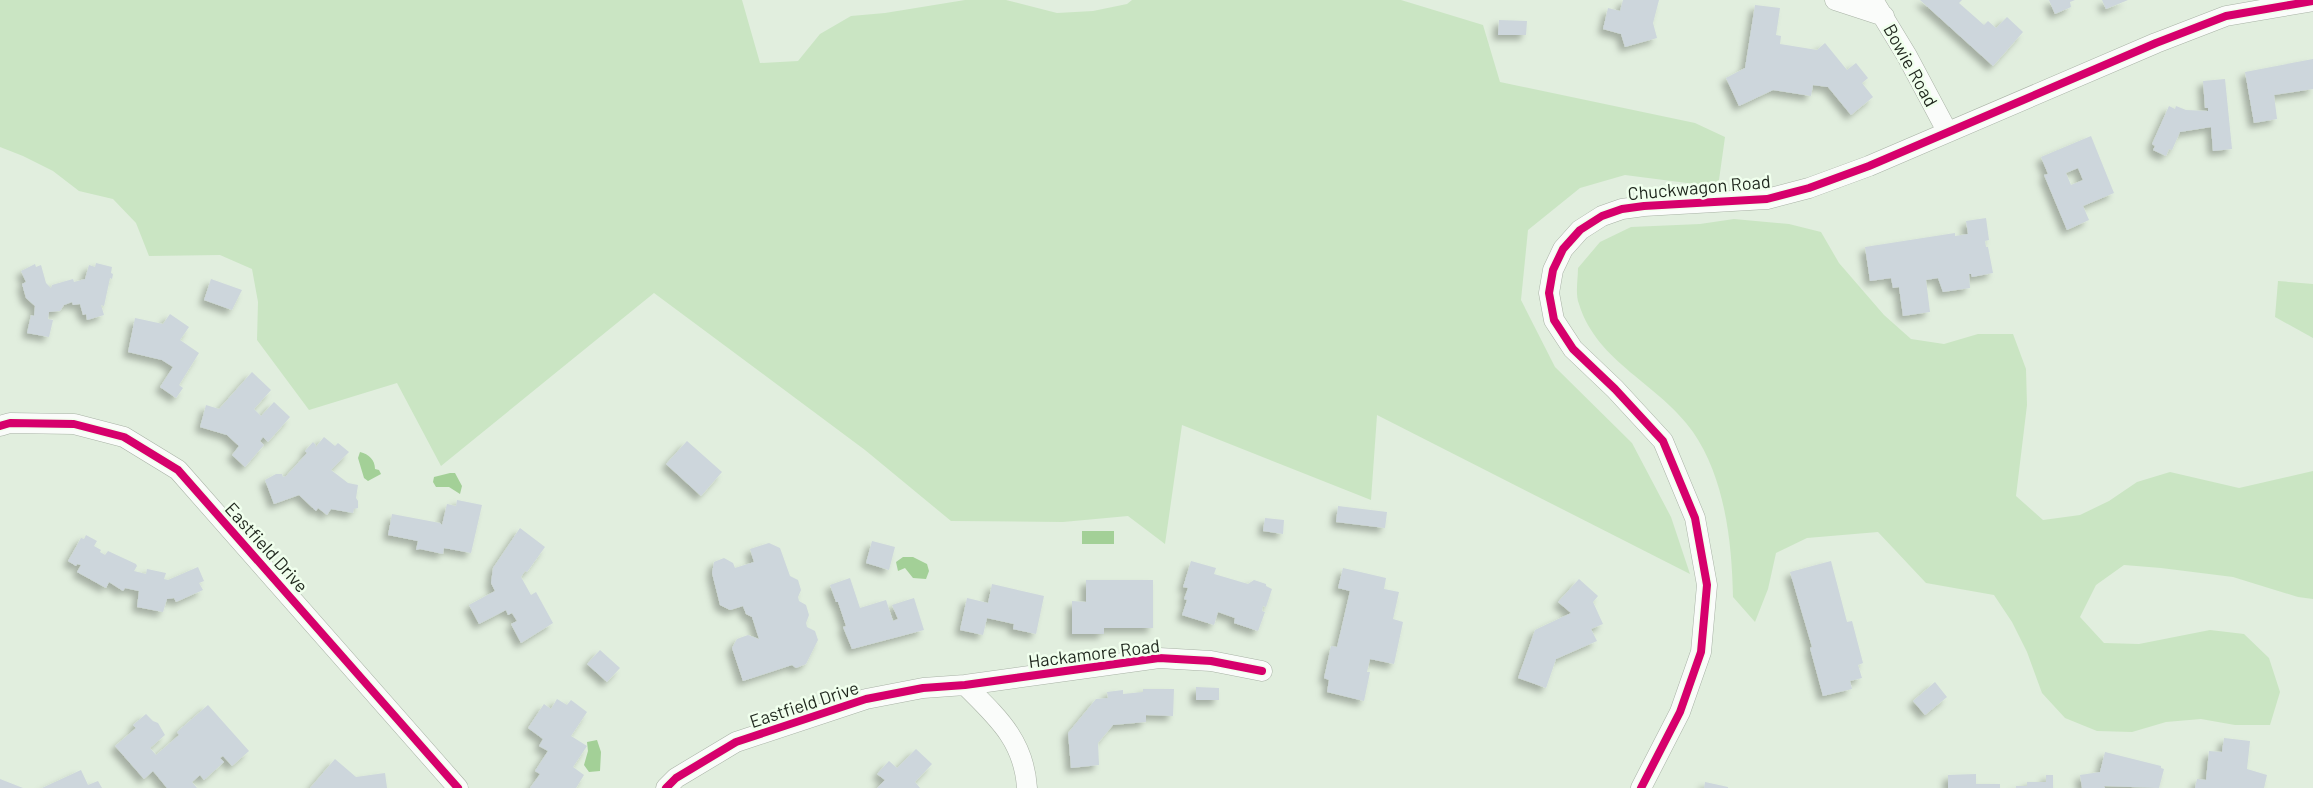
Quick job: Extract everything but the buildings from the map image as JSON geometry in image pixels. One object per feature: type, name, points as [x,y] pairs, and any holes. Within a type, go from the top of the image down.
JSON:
[{"type":"street","points":[[1835,0],[1878,8]]},
{"type":"street","name":"Chuckwagon Road","points":[[1641,788],[1680,712],[1701,652],[1707,585],[1695,518],[1663,441],[1615,389],[1573,349],[1554,320],[1549,293],[1554,270],[1563,249],[1580,230],[1602,216],[1622,209],[1767,199],[1809,188],[1869,166],[1947,131],[2226,16],[2313,2]]},
{"type":"street","name":"Bowie Road","points":[[1878,8],[1947,131]]},
{"type":"street","name":"Eastfield Drive","points":[[0,426],[10,423],[84,426],[124,437],[178,470],[458,788]]},
{"type":"street","name":"Hackamore Road","points":[[965,685],[1159,658],[1211,661],[1262,671]]},
{"type":"street","points":[[965,685],[996,716],[1017,744],[1026,767],[1027,788]]},
{"type":"street","name":"Eastfield Drive","points":[[666,788],[676,778],[736,741],[796,720],[866,699],[923,688],[965,685]]},
{"type":"shaded area","points":[[0,0],[742,0],[760,63],[798,61],[820,34],[851,16],[965,0],[1006,0],[1057,13],[1093,11],[1127,4],[1132,0],[1401,0],[1483,25],[1500,82],[1695,123],[1725,137],[1718,187],[1625,175],[1580,188],[1528,230],[1521,300],[1555,367],[1632,443],[1671,517],[1690,574],[1377,415],[1371,500],[1182,425],[1165,544],[1128,516],[1063,522],[951,521],[865,450],[654,293],[441,466],[397,383],[309,410],[257,340],[258,302],[252,269],[220,255],[149,256],[136,223],[113,199],[79,191],[53,171],[0,147]]},
{"type":"shaded area","points":[[1734,219],[1789,224],[1821,232],[1839,263],[1884,315],[1911,339],[1944,344],[1978,334],[2013,334],[2026,369],[2027,405],[2016,496],[2043,520],[2080,515],[2109,501],[2137,482],[2170,472],[2239,488],[2313,471],[2313,599],[2298,597],[2233,577],[2124,565],[2096,585],[2080,617],[2104,643],[2139,644],[2210,630],[2244,634],[2269,658],[2280,692],[2270,725],[2235,725],[2201,719],[2166,722],[2132,732],[2097,731],[2065,718],[2042,693],[2027,652],[2012,622],[1994,595],[1926,583],[1878,532],[1807,538],[1776,553],[1768,589],[1755,622],[1733,597],[1731,555],[1725,512],[1713,470],[1704,450],[1679,415],[1614,358],[1600,342],[1588,324],[1577,296],[1578,268],[1600,242],[1631,227],[1700,224]]},
{"type":"shaded area","points":[[2278,281],[2313,284],[2313,338],[2275,317]]},
{"type":"shaded area","points":[[360,452],[371,458],[375,469],[381,474],[368,481],[364,478],[358,458]]},
{"type":"shaded area","points":[[455,473],[462,486],[460,494],[449,487],[436,487],[433,482],[434,477]]},
{"type":"shaded area","points":[[1082,531],[1114,531],[1114,544],[1082,544]]},
{"type":"shaded area","points":[[903,557],[913,557],[927,564],[929,571],[926,579],[913,578],[905,568],[898,571],[896,562]]},
{"type":"shaded area","points":[[597,740],[601,752],[600,771],[589,772],[584,765],[588,751],[587,742]]},
{"type":"cycle path","points":[[1641,788],[1680,712],[1701,652],[1707,585],[1695,518],[1663,441],[1615,389],[1573,349],[1554,320],[1549,293],[1553,270],[1563,249],[1580,230],[1602,216],[1622,209],[1767,199],[1809,188],[1869,166],[2156,43],[2226,16],[2313,1]]},
{"type":"cycle path","points":[[0,426],[10,423],[74,424],[124,437],[178,470],[458,788]]},
{"type":"cycle path","points":[[666,788],[676,778],[736,742],[866,699],[923,688],[965,685],[1159,658],[1211,661],[1262,671]]}]
